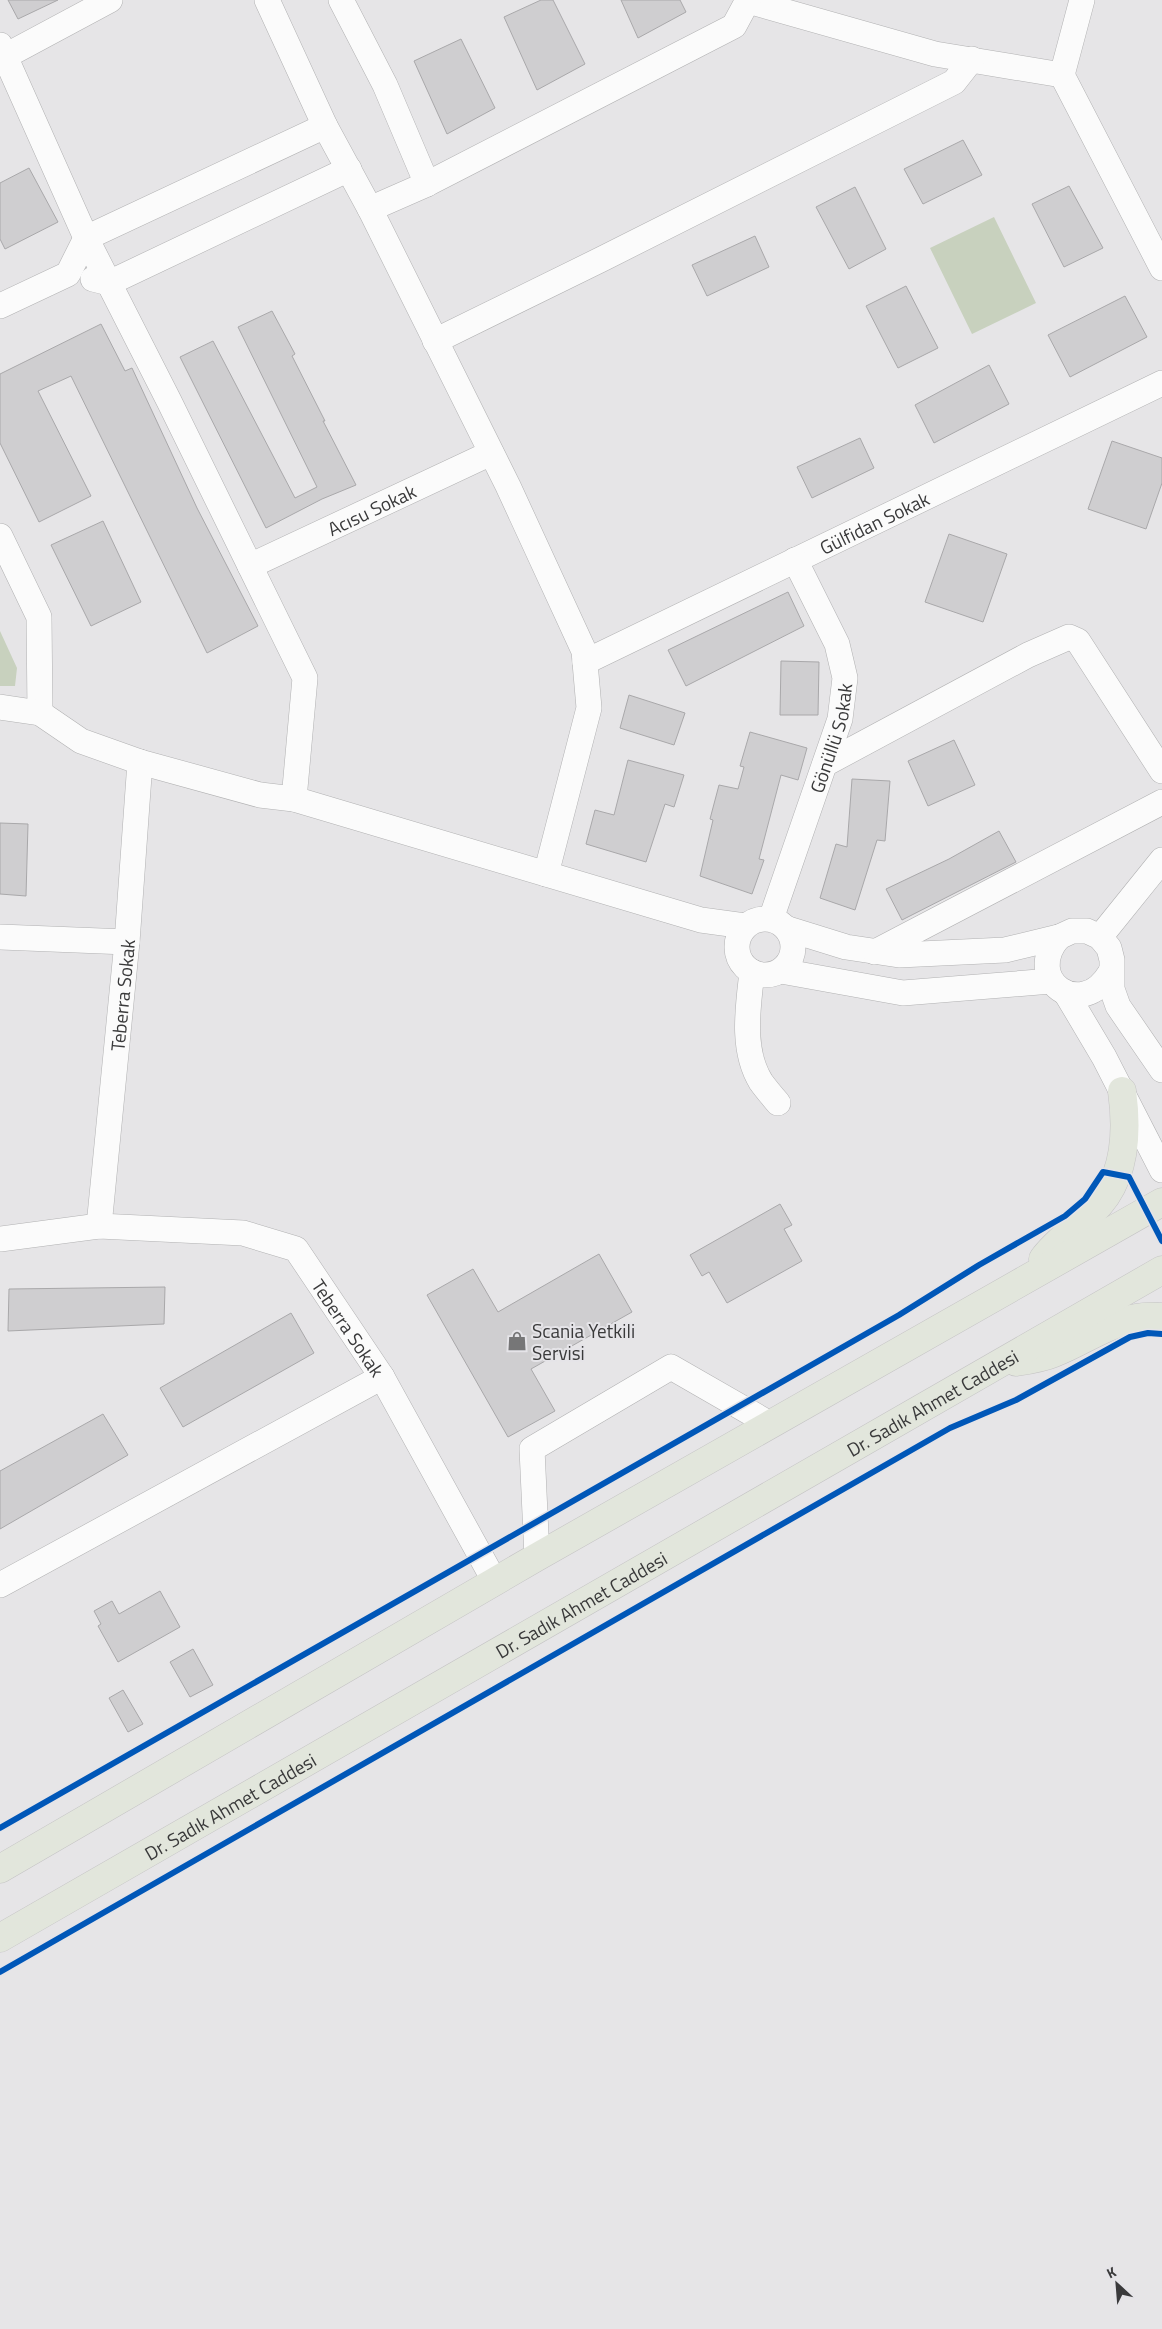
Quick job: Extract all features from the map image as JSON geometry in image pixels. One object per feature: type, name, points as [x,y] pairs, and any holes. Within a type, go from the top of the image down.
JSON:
[{"type":"main road","points":[[1030,1276],[1062,1238],[1094,1211],[1113,1186],[1118,1175],[1124,1146],[1122,1091]]},
{"type":"main road","points":[[0,1869],[538,1557],[1162,1202]]},
{"type":"main road","name":"Dr. Sadık Ahmet Caddesi","points":[[0,1938],[995,1364],[1162,1270]]},
{"type":"main road","points":[[995,1364],[1033,1359],[1053,1354],[1132,1317],[1162,1317]]},
{"type":"street","points":[[110,0],[2,53],[86,238],[110,283],[304,678],[294,799]]},
{"type":"street","points":[[267,0],[326,126],[370,209],[491,453],[556,587],[584,651],[589,708],[546,874]]},
{"type":"street","points":[[341,0],[385,85],[427,184]]},
{"type":"street","points":[[1082,0],[1062,75],[1162,268]]},
{"type":"street","points":[[370,209],[427,184],[734,26],[748,1],[935,54],[1062,75]]},
{"type":"street","points":[[435,340],[620,250],[954,82],[972,59]]},
{"type":"street","points":[[68,274],[86,238],[326,126]]},
{"type":"street","points":[[0,306],[68,274],[110,283],[349,170]]},
{"type":"street","name":"Gülfidan Sokak","points":[[585,662],[1162,383]]},
{"type":"street","name":"Acısu Sokak","points":[[250,566],[491,453]]},
{"type":"street","points":[[0,536],[39,616],[40,713]]},
{"type":"street","name":"Gönüllü Sokak","points":[[780,924],[825,764],[840,719],[845,678],[837,644],[795,560]]},
{"type":"street","points":[[825,764],[1028,655],[1069,638],[1078,641],[1162,771]]},
{"type":"street","points":[[0,708],[40,713],[81,741],[140,762],[260,796],[294,799],[701,920],[741,937]]},
{"type":"street","name":"Teberra Sokak","points":[[99,1226],[127,942],[140,762]]},
{"type":"street","points":[[875,952],[1162,802]]},
{"type":"street","points":[[1100,937],[1162,860]]},
{"type":"street","points":[[780,924],[794,943],[793,953],[786,967],[781,971],[771,974],[761,975],[752,972],[744,966],[738,956],[741,937],[754,920],[780,924],[846,948],[899,955],[1005,950],[1059,937],[1072,931],[1087,931],[1100,937],[1108,948],[1112,960],[1110,973],[1112,989],[1118,1006],[1162,1070]]},
{"type":"street","points":[[0,937],[127,942]]},
{"type":"street","points":[[1059,937],[1051,946],[1047,958],[1047,970],[1122,1091],[1162,1170]]},
{"type":"street","points":[[781,971],[903,993],[1059,987],[1079,996],[1093,993],[1104,985],[1110,973]]},
{"type":"street","points":[[752,972],[746,1019],[752,1059],[760,1081],[778,1103]]},
{"type":"street","name":"Teberra Sokak","points":[[0,1239],[99,1226],[243,1233],[296,1249],[382,1377],[495,1582]]},
{"type":"street","points":[[538,1557],[532,1449],[671,1367],[770,1424]]},
{"type":"street","points":[[0,1586],[382,1377]]},
{"type":"green space","points":[[994,217],[1036,303],[972,334],[930,248]]},
{"type":"green space","points":[[0,631],[17,668],[15,686],[0,686]]},
{"type":"building","points":[[8,0],[58,0],[18,19]]},
{"type":"building","points":[[541,0],[553,0],[585,64],[537,90],[504,17]]},
{"type":"building","points":[[621,0],[680,0],[686,12],[638,38]]},
{"type":"building","points":[[461,39],[495,108],[447,134],[414,61]]},
{"type":"building","points":[[963,140],[982,175],[923,204],[904,169]]},
{"type":"building","points":[[29,168],[58,222],[5,249],[0,239],[0,183]]},
{"type":"building","points":[[1069,186],[1103,248],[1064,267],[1032,204]]},
{"type":"building","points":[[855,187],[886,249],[849,269],[816,207]]},
{"type":"building","points":[[755,236],[769,267],[707,296],[692,265]]},
{"type":"building","points":[[906,286],[938,348],[898,368],[866,306]]},
{"type":"building","points":[[1125,296],[1147,337],[1070,377],[1048,335]]},
{"type":"building","points":[[272,311],[295,354],[292,356],[356,485],[322,499],[266,528],[180,357],[213,341],[295,498],[317,487],[238,327]]},
{"type":"building","points":[[101,324],[125,371],[132,368],[197,508],[258,626],[207,653],[71,376],[38,391],[91,496],[39,522],[0,443],[0,374]]},
{"type":"building","points":[[989,365],[1009,404],[934,443],[915,405]]},
{"type":"building","points":[[860,438],[874,468],[812,498],[797,467]]},
{"type":"building","points":[[1112,441],[1162,458],[1162,483],[1146,529],[1088,509]]},
{"type":"building","points":[[103,521],[141,602],[91,626],[51,545]]},
{"type":"building","points":[[949,534],[1007,554],[983,622],[925,602]]},
{"type":"building","points":[[788,592],[804,626],[686,686],[668,650]]},
{"type":"building","points":[[781,661],[819,662],[818,715],[780,715]]},
{"type":"building","points":[[629,695],[685,713],[674,745],[620,728]]},
{"type":"building","points":[[750,732],[807,748],[798,780],[781,775],[759,859],[764,860],[752,894],[700,876],[713,820],[710,819],[719,785],[738,789],[744,767],[740,766]]},
{"type":"building","points":[[954,740],[975,785],[928,806],[908,761]]},
{"type":"building","points":[[628,760],[684,775],[674,807],[665,804],[646,862],[586,844],[595,810],[614,815]]},
{"type":"building","points":[[852,779],[890,781],[885,841],[877,840],[855,910],[820,898],[836,844],[847,847]]},
{"type":"building","points":[[0,823],[28,824],[26,896],[0,894]]},
{"type":"building","points":[[999,831],[1016,862],[902,920],[886,889],[949,859]]},
{"type":"building","points":[[780,1204],[792,1225],[784,1229],[802,1261],[727,1303],[709,1272],[702,1276],[690,1255]]},
{"type":"building","name":"Scania Yetkili Servisi","points":[[599,1254],[632,1312],[531,1369],[555,1411],[508,1437],[427,1295],[473,1269],[498,1312]]},
{"type":"building","points":[[165,1287],[164,1324],[8,1331],[9,1289]]},
{"type":"building","points":[[291,1313],[314,1353],[183,1427],[160,1388]]},
{"type":"building","points":[[103,1414],[128,1455],[0,1529],[0,1471]]},
{"type":"building","points":[[160,1591],[180,1627],[118,1662],[98,1626],[101,1624],[94,1611],[112,1601],[119,1614]]},
{"type":"building","points":[[193,1649],[213,1685],[190,1697],[170,1662]]},
{"type":"building","points":[[123,1690],[143,1724],[128,1732],[109,1698]]},
{"type":"cycle path","points":[[0,1828],[899,1315],[979,1265],[1065,1216],[1085,1199],[1103,1172],[1129,1177],[1162,1241]]},
{"type":"cycle path","points":[[0,1972],[950,1428],[1016,1400],[1130,1337],[1148,1333],[1162,1334]]},
{"type":"place","name":"Scania Yetkili Servisi","points":[[517,1341]]}]
